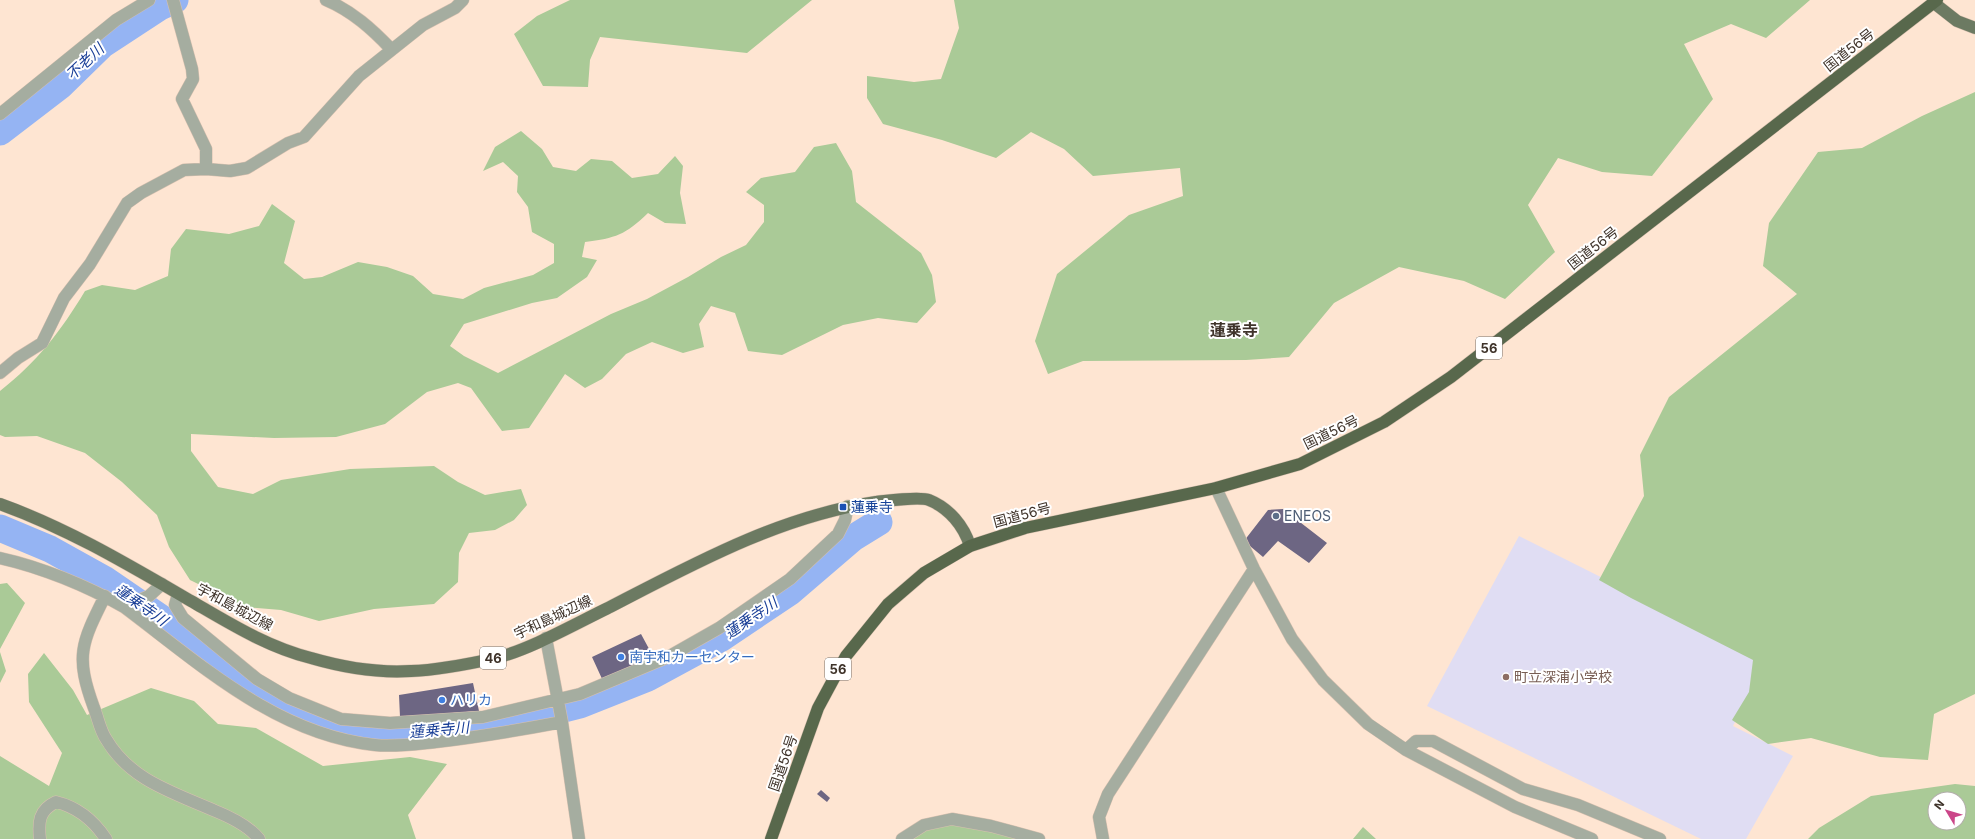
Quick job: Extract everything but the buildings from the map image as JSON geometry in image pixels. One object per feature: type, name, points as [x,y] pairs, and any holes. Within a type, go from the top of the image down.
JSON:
[{"type":"highway","name":"国道56号","points":[[772,839],[818,708],[846,656],[888,604],[924,573],[970,546],[1025,528],[1216,488],[1300,464],[1384,422],[1451,377],[1936,1]]},
{"type":"main road","points":[[1936,1],[1957,21],[1975,28]]},
{"type":"main road","name":"宇和島城辺線","points":[[0,504],[24,513],[87,542],[256,638],[310,658],[366,669],[411,671],[498,657],[546,638],[691,566],[756,536],[848,506],[891,500],[927,499],[954,516],[966,533],[970,546]]},
{"type":"street","points":[[0,114],[116,20],[149,0]]},
{"type":"street","points":[[173,0],[192,69],[193,79],[182,99],[206,149],[206,169]]},
{"type":"street","points":[[326,0],[341,6],[362,22],[392,49]]},
{"type":"street","points":[[0,373],[18,358],[42,343],[64,298],[90,264],[127,203],[141,193],[184,170],[206,169],[230,171],[247,168],[288,144],[304,137],[359,76],[423,25],[455,8],[463,0]]},
{"type":"street","points":[[1216,488],[1254,569],[1292,639],[1323,680],[1368,724],[1406,750],[1516,807],[1592,839]]},
{"type":"street","points":[[178,594],[175,605],[183,618],[257,679],[289,698],[341,719],[390,723],[483,717],[580,694],[668,657],[719,628],[790,579],[838,534],[846,520],[848,506]]},
{"type":"street","points":[[0,558],[24,563],[105,596],[124,607],[236,690],[265,709],[304,727],[342,740],[377,746],[417,744],[485,736],[562,722]]},
{"type":"street","points":[[1103,839],[1099,817],[1108,794],[1254,569]]},
{"type":"street","points":[[124,607],[149,596],[162,584]]},
{"type":"street","points":[[105,596],[86,632],[82,658],[84,682],[105,739],[124,764],[149,782],[227,816],[259,839]]},
{"type":"street","points":[[546,638],[562,722],[579,839]]},
{"type":"street","points":[[1406,750],[1416,741],[1433,741],[1523,789],[1578,805],[1660,839]]},
{"type":"street","points":[[40,839],[40,818],[47,806],[56,802],[70,806],[81,814],[97,826],[106,839]]},
{"type":"street","points":[[902,839],[924,825],[952,818],[991,826],[1039,839]]},
{"type":"shaded area","points":[[1519,536],[1766,660],[1733,726],[1793,756],[1746,839],[1701,839],[1427,706]]},
{"type":"green space","points":[[570,0],[812,0],[747,53],[600,37],[590,60],[588,87],[543,86],[514,34],[537,16]]},
{"type":"green space","points":[[954,0],[1810,0],[1766,38],[1731,24],[1684,44],[1713,99],[1652,176],[1602,172],[1558,158],[1528,205],[1555,252],[1505,299],[1464,281],[1399,267],[1334,303],[1289,357],[1246,360],[1083,361],[1048,374],[1035,341],[1057,274],[1129,215],[1183,196],[1180,168],[1093,176],[1064,149],[1031,132],[996,158],[942,140],[883,124],[867,98],[867,76],[914,82],[941,79],[959,28]]},
{"type":"green space","points":[[1975,92],[1975,694],[1934,714],[1928,760],[1880,757],[1811,738],[1768,744],[1732,720],[1749,692],[1753,660],[1631,598],[1599,580],[1644,496],[1640,455],[1669,397],[1797,294],[1763,266],[1769,223],[1818,152],[1862,148],[1922,116]]},
{"type":"green space","points":[[521,131],[542,149],[553,167],[576,171],[591,159],[612,161],[632,178],[658,174],[675,156],[683,166],[680,193],[686,224],[665,223],[648,213],[633,226],[620,234],[605,239],[585,242],[582,257],[597,260],[587,277],[557,298],[532,303],[464,324],[450,346],[464,356],[498,373],[611,314],[647,299],[721,257],[746,245],[764,222],[764,205],[746,192],[761,178],[795,172],[814,147],[836,143],[852,171],[856,202],[921,253],[932,275],[936,302],[917,323],[878,318],[843,325],[782,355],[748,351],[735,313],[711,306],[699,324],[704,347],[683,353],[652,342],[626,354],[602,379],[585,388],[565,374],[529,428],[502,431],[471,388],[458,383],[427,392],[385,424],[336,437],[274,438],[191,434],[191,451],[218,487],[253,494],[281,480],[350,469],[434,466],[458,482],[485,495],[521,489],[527,505],[514,520],[495,530],[469,533],[459,553],[458,582],[434,604],[374,609],[319,621],[281,610],[245,607],[190,580],[169,547],[157,515],[122,482],[85,453],[37,436],[5,437],[0,435],[0,391],[26,369],[37,357],[57,333],[85,291],[102,285],[135,290],[168,276],[171,249],[186,229],[229,234],[259,226],[272,204],[295,221],[284,263],[304,279],[322,277],[358,262],[387,267],[413,276],[433,294],[463,299],[484,288],[533,275],[554,263],[554,244],[532,232],[528,207],[517,192],[518,176],[503,162],[483,171],[495,147]]},
{"type":"green space","points":[[7,583],[25,603],[0,649],[0,584]]},
{"type":"green space","points":[[0,652],[6,671],[0,683]]},
{"type":"green space","points":[[44,653],[73,690],[87,715],[151,688],[194,701],[218,724],[256,728],[323,766],[410,757],[447,764],[408,815],[416,839],[0,839],[0,756],[49,786],[62,753],[29,702],[28,674]]},
{"type":"green space","points":[[1955,784],[1975,786],[1975,839],[1808,839],[1819,828],[1871,796]]},
{"type":"green space","points":[[952,819],[1039,839],[902,839]]},
{"type":"green space","points":[[1363,827],[1376,839],[1353,839]]},
{"type":"waterway","name":"不老川","points":[[0,132],[60,86],[102,45],[160,7],[175,0]]},
{"type":"waterway","name":"蓮乗寺川","points":[[0,528],[50,549],[104,579],[161,618],[266,698],[300,715],[346,732],[381,735],[448,731],[521,720],[580,705],[648,678],[720,639],[790,592],[853,538],[879,522]]},
{"type":"place","name":"蓮乗寺","points":[[843,507]]},
{"type":"place","name":"ENEOS","points":[[1276,516]]},
{"type":"place","name":"南宇和カーセンター","points":[[621,657]]},
{"type":"place","name":"町立深浦小学校","points":[[1506,677]]},
{"type":"place","name":"ハリカ","points":[[442,700]]},
{"type":"district","name":"蓮乗寺","points":[[1234,330]]}]
